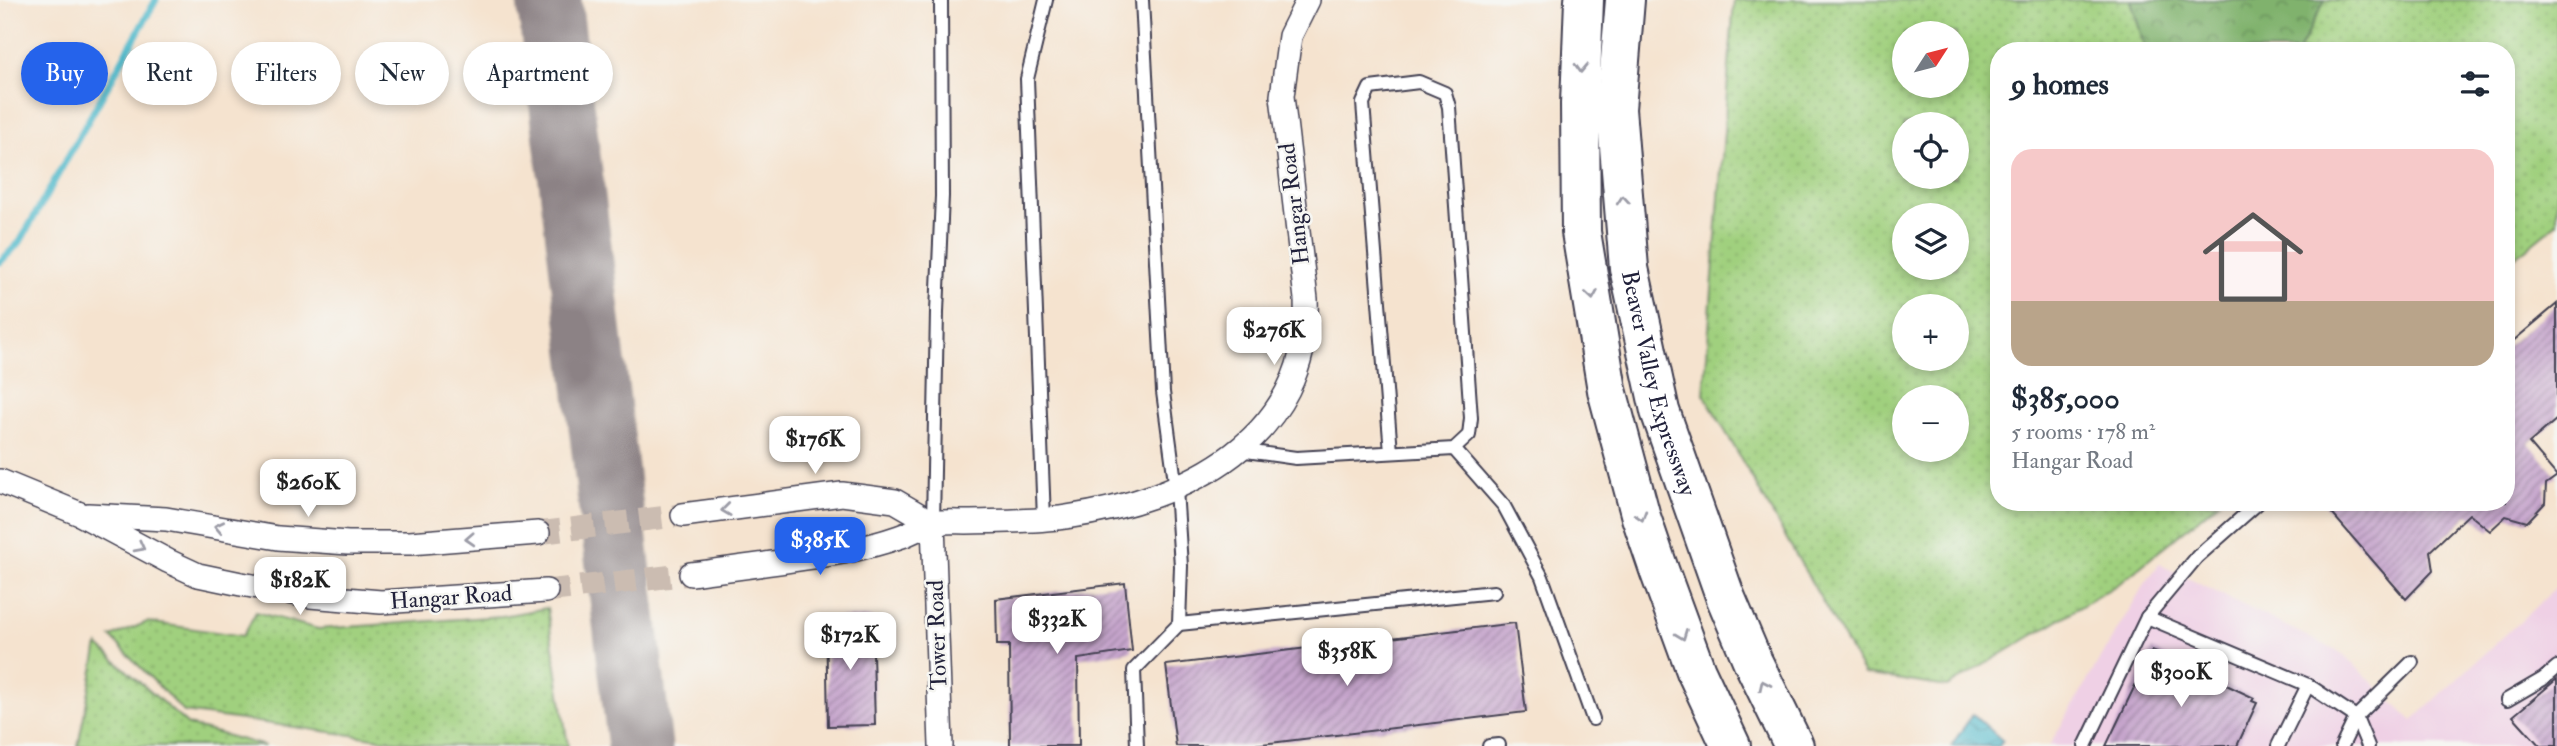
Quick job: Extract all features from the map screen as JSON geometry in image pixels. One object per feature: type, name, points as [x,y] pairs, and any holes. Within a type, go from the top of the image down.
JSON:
[{"type":"highway","name":"Beaver Valley Expressway","points":[[1584,0],[1580,104],[1581,232],[1607,390],[1641,517],[1659,570],[1696,671],[1731,746]]},
{"type":"highway","name":"Beaver Valley Expressway","points":[[1625,0],[1616,109],[1629,268],[1660,411],[1725,596],[1753,663],[1794,746]]},
{"type":"street","name":"Hangar Road","points":[[691,575],[844,552],[898,537],[933,523],[1064,518],[1125,507],[1196,480],[1239,450],[1259,431],[1288,389],[1300,357],[1307,324],[1282,96],[1290,36],[1308,0]]},
{"type":"street","name":"Hangar Road","points":[[0,481],[80,514],[198,575],[274,591],[349,601],[381,602],[546,591]]},
{"type":"street","points":[[683,515],[842,495],[895,501],[933,523]]},
{"type":"street","name":"Hangar Road","points":[[80,514],[166,519],[278,538],[348,544],[410,543],[538,533]]},
{"type":"street","name":"Tower Road","points":[[933,523],[941,746]]},
{"type":"lane","points":[[933,523],[942,196],[941,0]]},
{"type":"lane","points":[[1044,519],[1027,79],[1046,0]]},
{"type":"lane","points":[[1142,0],[1163,392],[1176,489],[1181,566],[1179,624]]},
{"type":"lane","points":[[1239,450],[1296,458],[1391,453],[1454,449],[1469,435],[1471,418],[1450,107],[1445,93],[1419,82],[1370,89],[1363,103],[1391,453]]},
{"type":"lane","points":[[1454,449],[1504,506],[1542,577],[1593,719]]},
{"type":"lane","points":[[2085,746],[2147,617],[2197,556],[2249,511]]},
{"type":"lane","points":[[1138,746],[1135,670],[1179,624],[1494,592]]},
{"type":"lane","points":[[2147,617],[2308,685],[2356,717],[2368,746]]},
{"type":"lane","points":[[2342,746],[2356,717],[2412,662]]},
{"type":"lane","points":[[2507,700],[2543,679],[2557,667]]},
{"type":"lane","points":[[2278,746],[2308,685]]},
{"type":"shaded area","points":[[2159,564],[2343,654],[2412,721],[2557,587],[2557,746],[2049,746],[2142,588]]},
{"type":"green space","points":[[1734,0],[2131,0],[2143,42],[1990,42],[1990,511],[2208,511],[2123,581],[1947,687],[1864,674],[1704,394]]},
{"type":"green space","points":[[2131,0],[2325,0],[2303,42],[2143,42]]},
{"type":"green space","points":[[2325,0],[2557,0],[2557,223],[2515,258],[2515,42],[2303,42]]},
{"type":"green space","points":[[547,608],[568,746],[432,746],[184,712],[111,637],[147,622],[243,636],[256,612],[318,629],[502,616]]},
{"type":"green space","points":[[98,645],[188,725],[265,746],[78,746]]},
{"type":"water","points":[[1973,714],[2003,741],[1999,746],[1951,746]]},
{"type":"building","points":[[2557,304],[2557,419],[2529,443],[2557,476],[2546,484],[2545,503],[2527,522],[2506,516],[2490,531],[2469,514],[2430,551],[2433,571],[2406,599],[2330,511],[2515,511],[2515,339]]},
{"type":"building","points":[[1125,583],[1132,651],[1078,659],[1079,746],[1010,746],[1009,645],[997,645],[996,599]]},
{"type":"building","points":[[872,617],[875,725],[828,726],[826,618]]},
{"type":"building","points":[[1515,623],[1526,712],[1245,746],[1176,746],[1166,665]]},
{"type":"building","points":[[2152,650],[2254,698],[2252,701],[2257,703],[2237,746],[2106,746]]},
{"type":"building","points":[[2557,679],[2557,746],[2540,746],[2513,716]]},
{"type":"waterway","points":[[0,262],[20,242],[156,0]]},
{"type":"taxiway","points":[[549,0],[640,746]]},
{"type":"tunnel","points":[[538,533],[683,515]]},
{"type":"tunnel","points":[[546,591],[691,574]]}]
